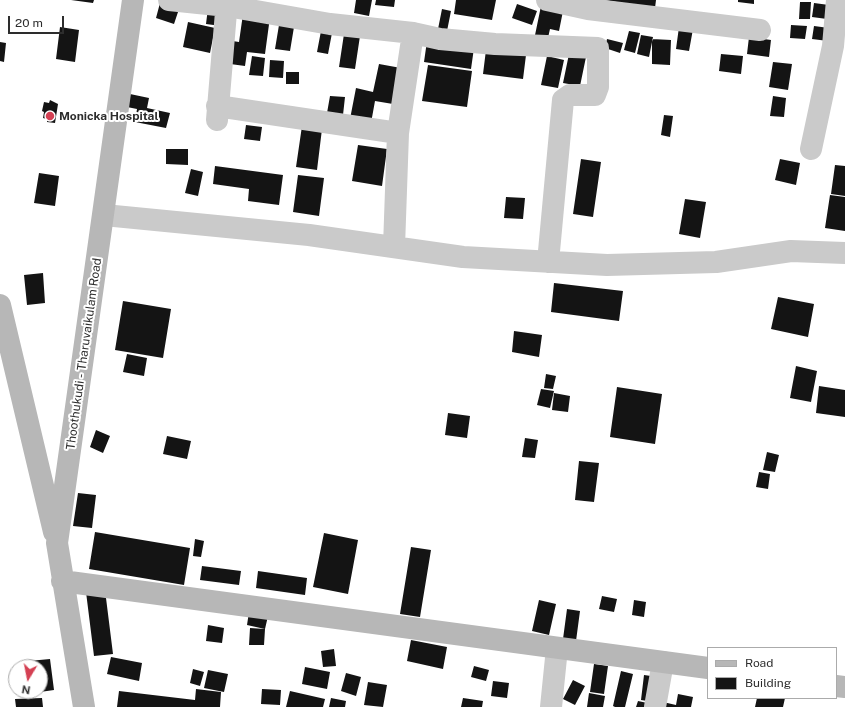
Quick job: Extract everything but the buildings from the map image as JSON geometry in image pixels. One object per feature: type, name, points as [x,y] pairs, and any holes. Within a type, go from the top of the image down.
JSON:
[{"type":"main road","name":"Thoothukudi - Tharuvaikulam Road","points":[[84,707],[62,581],[57,543],[133,0]]},
{"type":"main road","points":[[0,305],[7,359],[57,543]]},
{"type":"main road","points":[[62,581],[707,668]]},
{"type":"street","points":[[169,0],[227,3],[330,24],[413,33],[440,39],[494,44],[598,48],[598,87],[595,95],[570,95],[563,100],[548,262]]},
{"type":"street","points":[[547,0],[760,30]]},
{"type":"street","points":[[227,3],[217,113],[398,133]]},
{"type":"street","points":[[811,149],[833,46],[840,5]]},
{"type":"street","points":[[394,247],[398,133],[413,33]]},
{"type":"street","points":[[104,215],[309,235],[463,257],[548,262],[607,265],[716,262],[792,251],[845,253]]},
{"type":"street","points":[[552,707],[557,648]]},
{"type":"street","points":[[655,707],[663,662]]},
{"type":"place","name":"Monicka Hospital","points":[[50,116]]}]
